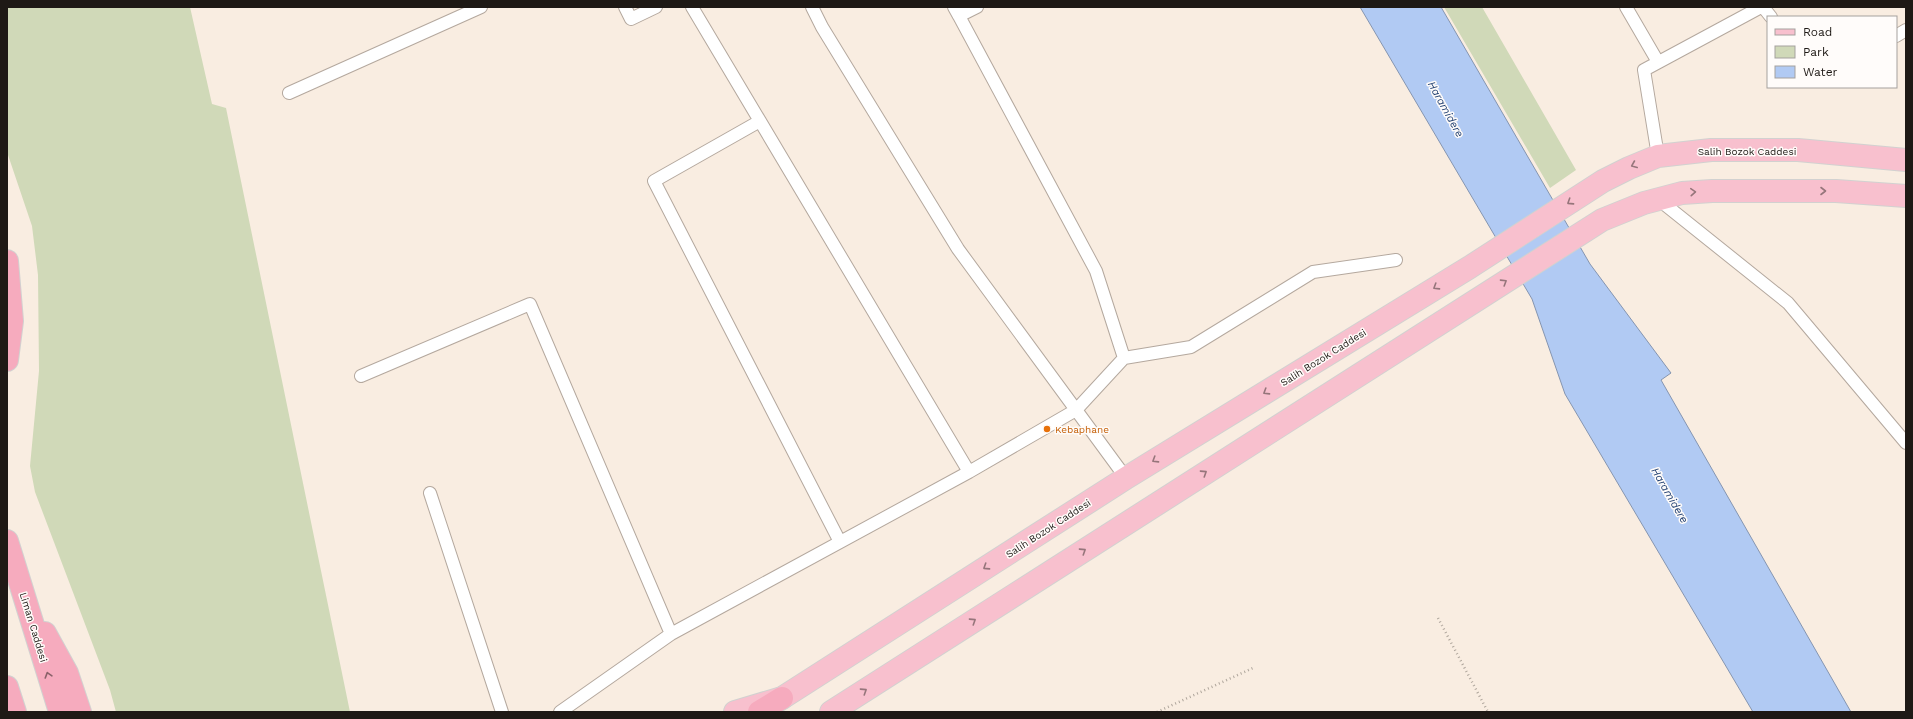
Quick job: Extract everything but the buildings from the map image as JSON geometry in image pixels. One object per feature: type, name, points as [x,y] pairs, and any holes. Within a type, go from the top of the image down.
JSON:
[{"type":"highway","points":[[7,261],[12,321],[7,360]]},
{"type":"highway","name":"Liman Caddesi","points":[[7,541],[60,712]]},
{"type":"highway","points":[[23,590],[67,673],[80,712]]},
{"type":"highway","points":[[7,687],[15,712]]},
{"type":"highway","points":[[760,712],[782,698]]},
{"type":"main road","name":"Salih Bozok Caddesi","points":[[735,712],[782,698],[1126,478],[1463,271],[1603,182],[1629,168],[1658,156],[1711,150],[1798,150],[1906,160]]},
{"type":"main road","points":[[1867,156],[1906,154]]},
{"type":"main road","points":[[831,712],[1602,220],[1658,199],[1682,193],[1712,191],[1836,191],[1906,196]]},
{"type":"lane","points":[[289,93],[481,7]]},
{"type":"lane","points":[[625,7],[632,19],[656,7]]},
{"type":"lane","points":[[692,7],[969,472]]},
{"type":"lane","points":[[812,7],[822,27],[958,249],[1126,478]]},
{"type":"lane","points":[[977,7],[957,12],[1096,271],[1124,358]]},
{"type":"lane","points":[[1626,7],[1658,62]]},
{"type":"lane","points":[[1658,156],[1644,70],[1762,7],[1770,16]]},
{"type":"lane","points":[[1897,35],[1906,30]]},
{"type":"lane","points":[[760,121],[654,182],[840,542]]},
{"type":"lane","points":[[1658,199],[1788,303],[1906,443]]},
{"type":"lane","points":[[560,712],[671,634],[969,472],[1076,410],[1124,358],[1191,347],[1313,272],[1396,260]]},
{"type":"lane","points":[[361,376],[530,304],[671,634]]},
{"type":"lane","points":[[430,493],[502,712]]},
{"type":"path","points":[[1438,618],[1488,712]]},
{"type":"path","points":[[1157,712],[1253,668]]},
{"type":"green space","points":[[7,7],[190,7],[212,104],[226,108],[350,712],[116,712],[110,690],[35,492],[30,466],[39,371],[38,275],[32,226],[7,152]]},
{"type":"green space","points":[[1444,7],[1482,7],[1576,170],[1550,188]]},
{"type":"water","name":"Haramidere","points":[[1360,7],[1441,7],[1590,264],[1671,373],[1661,380],[1851,712],[1753,712],[1565,394],[1532,299]]},
{"type":"place","name":"Kebaphane","points":[[1047,429]]}]
